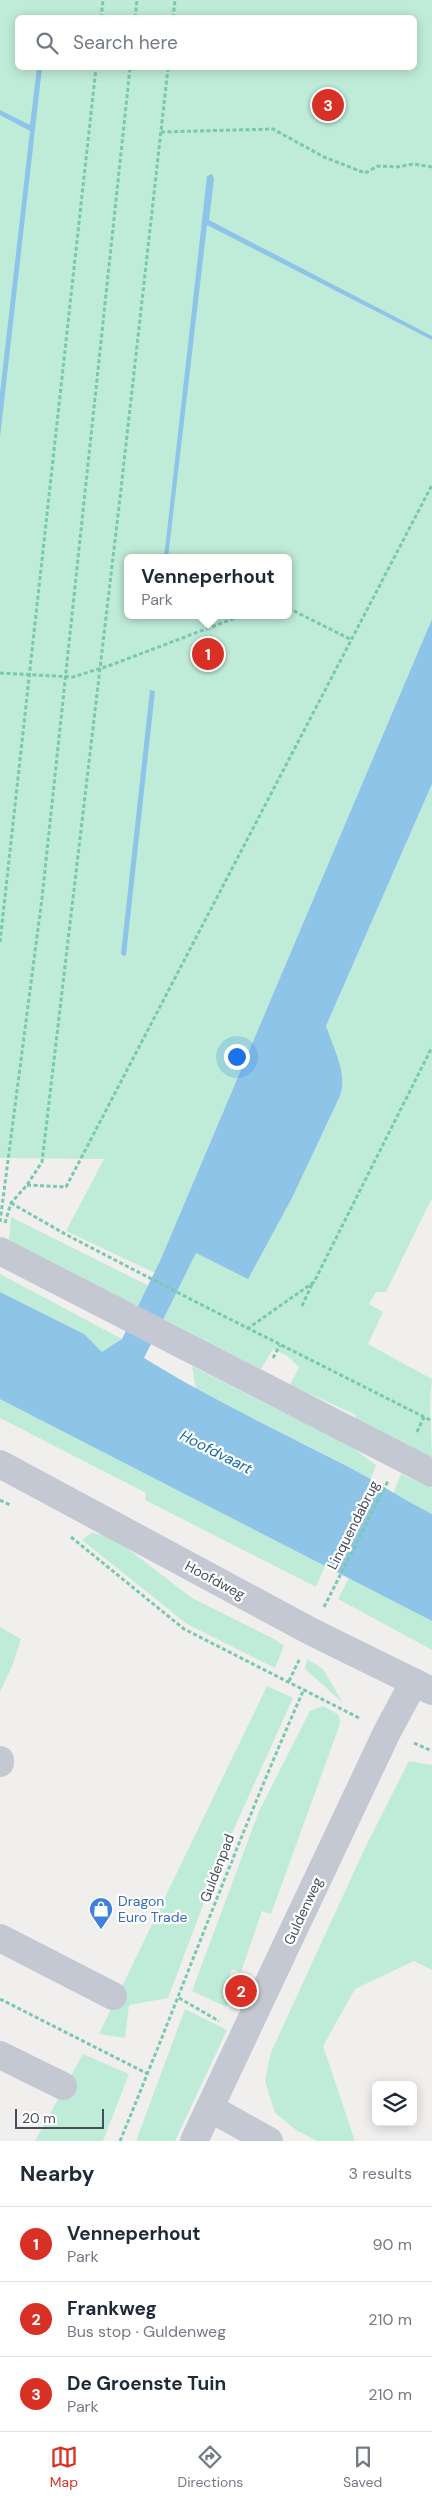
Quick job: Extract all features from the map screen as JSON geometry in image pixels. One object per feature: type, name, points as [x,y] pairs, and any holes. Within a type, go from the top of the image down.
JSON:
[{"type":"street","points":[[1,1240],[121,1313],[432,1473]]},
{"type":"street","name":"Hoofdweg","points":[[0,1464],[312,1632],[423,1686]]},
{"type":"street","name":"Guldenweg","points":[[194,2141],[387,1732],[423,1686]]},
{"type":"street","points":[[0,1938],[113,1996]]},
{"type":"street","points":[[0,2055],[63,2086]]},
{"type":"street","points":[[210,2108],[269,2141]]},
{"type":"path","points":[[101,15],[103,0]]},
{"type":"path","points":[[135,15],[137,0]]},
{"type":"path","points":[[173,15],[175,0]]},
{"type":"path","points":[[0,942],[96,70]]},
{"type":"path","points":[[0,1222],[42,898],[130,70]]},
{"type":"path","points":[[1,1240],[11,1203],[28,1185],[42,1162],[168,70]]},
{"type":"path","points":[[161,132],[273,129],[324,157],[365,173],[378,166],[397,167],[413,164],[432,168]]},
{"type":"path","points":[[28,1185],[66,1187],[77,1168],[350,639],[432,485]]},
{"type":"path","points":[[292,610],[350,639]]},
{"type":"path","points":[[0,673],[66,678],[100,669],[231,619]]},
{"type":"path","points":[[302,1306],[432,1047]]},
{"type":"path","points":[[11,1203],[65,1234],[247,1329],[432,1421]]},
{"type":"path","points":[[247,1329],[314,1282]]},
{"type":"path","name":"Linquendabrug","points":[[333,1589],[389,1478]]},
{"type":"path","points":[[0,1500],[17,1509]]},
{"type":"path","name":"Guldenpad","points":[[69,1536],[184,1629],[304,1689],[260,1788],[179,1998],[120,2141]]},
{"type":"path","points":[[179,1998],[244,2035]]},
{"type":"path","points":[[0,1999],[148,2074]]},
{"type":"green space","points":[[0,0],[432,0],[432,619],[155,1273],[66,1231],[104,1159],[0,1158]]},
{"type":"green space","points":[[432,784],[432,1198],[386,1292],[376,1292],[369,1304],[383,1312],[368,1344],[432,1379],[430,1401],[432,1458],[355,1420],[356,1415],[290,1385],[299,1367],[287,1356],[273,1349],[261,1369],[9,1240],[11,1217],[173,1298],[196,1253],[248,1278],[292,1198],[340,1096],[326,1026]]},
{"type":"green space","points":[[0,1274],[122,1339],[102,1353],[84,1334],[0,1292]]},
{"type":"green space","points":[[192,1366],[352,1447],[376,1465],[370,1481],[342,1463],[196,1390]]},
{"type":"green space","points":[[0,1397],[325,1566],[316,1587],[145,1500],[146,1493],[0,1418]]},
{"type":"green space","points":[[401,1474],[432,1488],[432,1514],[393,1494]]},
{"type":"green space","points":[[91,1533],[111,1536],[192,1598],[276,1640],[284,1646],[275,1668],[187,1624],[82,1540]]},
{"type":"green space","points":[[349,1578],[432,1621],[432,1650],[338,1599]]},
{"type":"green space","points":[[0,1627],[21,1639],[13,1664],[0,1692]]},
{"type":"green space","points":[[307,1659],[323,1669],[343,1703],[305,1669]]},
{"type":"green space","points":[[267,1686],[293,1698],[220,1860],[168,1998],[129,2005],[125,2038],[99,2034]]},
{"type":"green space","points":[[323,1706],[339,1715],[340,1724],[271,1914],[262,1911],[241,1972],[232,1969],[223,1995],[231,1998],[226,2007],[192,1991],[259,1811],[310,1711]]},
{"type":"green space","points":[[409,1761],[432,1765],[432,1970],[414,1961],[355,1989],[323,2046],[355,2141],[317,2141],[296,2130],[275,2113],[265,2081],[271,2052],[365,1848]]},
{"type":"green space","points":[[185,2009],[227,2030],[175,2141],[136,2141]]},
{"type":"green space","points":[[83,2054],[129,2074],[103,2141],[35,2141]]},
{"type":"water","points":[[37,70],[42,70],[0,437],[0,393],[30,131],[0,115],[0,110],[30,125]]},
{"type":"water","points":[[212,174],[214,179],[209,220],[432,336],[432,340],[207,225],[168,554],[164,554],[207,176]]},
{"type":"water","name":"Hoofdvaart","points":[[432,619],[432,784],[326,1026],[341,1070],[342,1088],[340,1096],[292,1198],[248,1279],[196,1253],[144,1358],[216,1399],[351,1468],[432,1514],[432,1621],[0,1399],[0,1292],[84,1334],[102,1352],[122,1339],[160,1261]]},
{"type":"water","points":[[150,690],[155,691],[126,955],[124,956],[121,954]]},
{"type":"place","name":"De Groenste Tuin","points":[[328,105]]},
{"type":"place","name":"Venneperhout","points":[[208,654]]},
{"type":"place","name":"Dragon Euro Trade","points":[[101,1930]]},
{"type":"place","name":"Frankweg","points":[[241,1991]]}]
